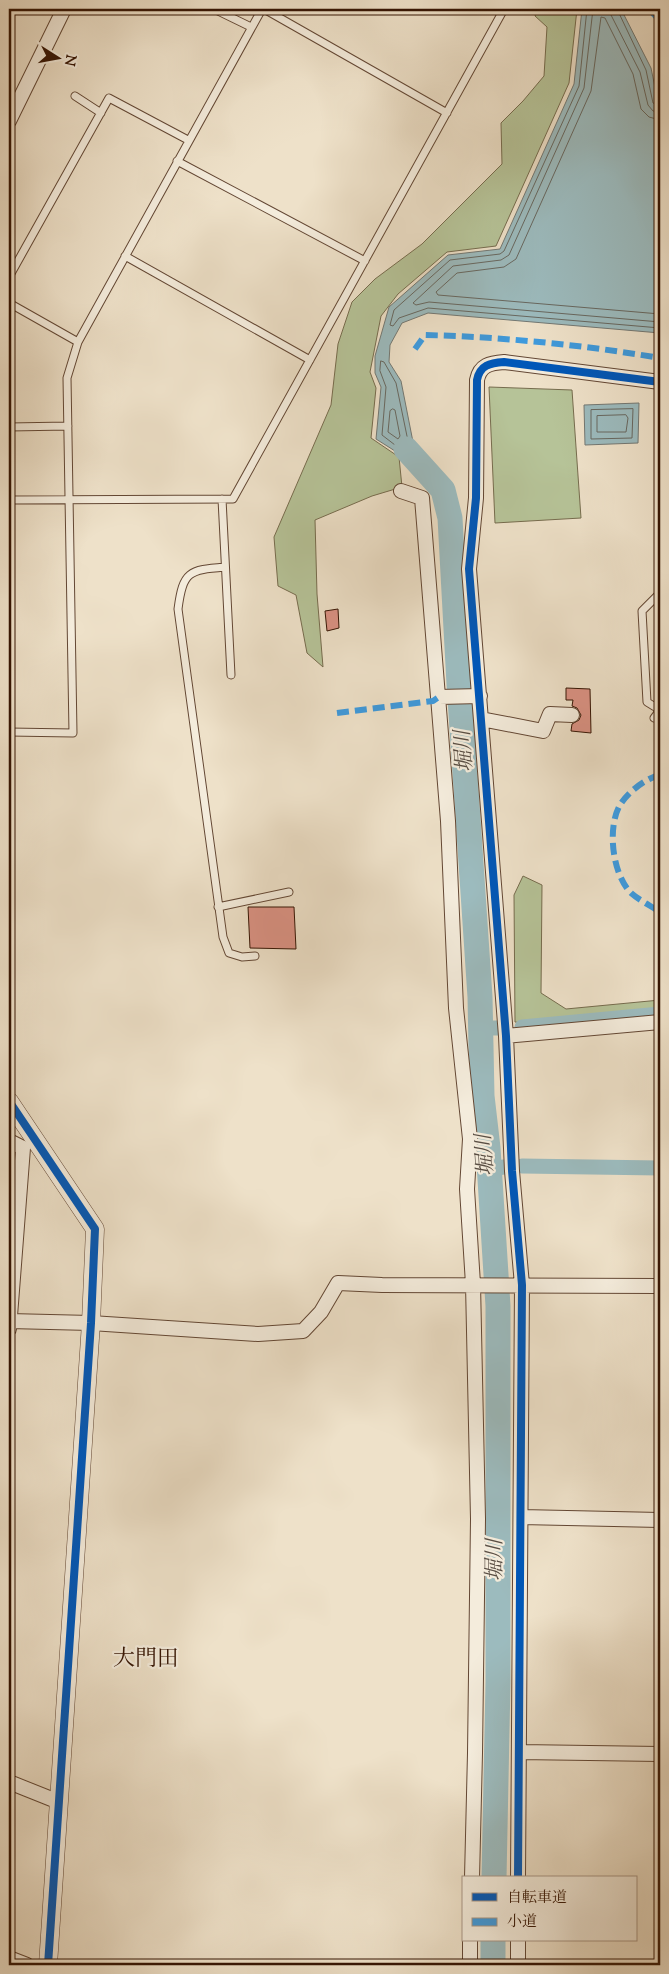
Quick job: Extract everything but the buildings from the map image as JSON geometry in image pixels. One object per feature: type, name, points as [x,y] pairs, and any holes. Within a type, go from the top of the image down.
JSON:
[{"type":"street","points":[[9,121],[64,9]]},
{"type":"street","points":[[518,1876],[522,1285],[512,1171],[506,1036],[469,569],[476,498],[477,380],[478,373],[487,364],[504,362],[660,382]]},
{"type":"street","points":[[401,491],[422,498],[448,821],[456,1008],[470,1139],[467,1189],[473,1284],[478,1519],[472,1876]]},
{"type":"street","points":[[439,697],[480,696]]},
{"type":"street","points":[[481,719],[543,731],[550,714],[572,715]]},
{"type":"street","points":[[506,1036],[660,1022]]},
{"type":"street","points":[[9,1102],[95,1229],[91,1323],[48,1965]]},
{"type":"street","points":[[9,1141],[23,1148],[9,1329]]},
{"type":"street","points":[[9,1321],[91,1323],[258,1334],[303,1331],[321,1312],[338,1283],[382,1285],[660,1286]]},
{"type":"street","points":[[521,1517],[660,1520]]},
{"type":"street","points":[[519,1752],[660,1754]]},
{"type":"street","points":[[9,1782],[59,1802]]},
{"type":"street","points":[[470,1942],[470,1965]]},
{"type":"street","points":[[518,1942],[518,1965]]},
{"type":"street","points":[[9,1958],[27,1965]]},
{"type":"lane","points":[[214,9],[251,27]]},
{"type":"lane","points":[[9,732],[72,734],[67,378],[78,342],[188,140],[263,9],[446,113]]},
{"type":"lane","points":[[9,500],[233,499],[504,9]]},
{"type":"lane","points":[[75,96],[101,113]]},
{"type":"lane","points":[[9,277],[110,98],[188,140]]},
{"type":"lane","points":[[177,161],[365,261]]},
{"type":"lane","points":[[125,256],[310,360]]},
{"type":"lane","points":[[9,303],[78,342]]},
{"type":"lane","points":[[9,427],[68,426]]},
{"type":"lane","points":[[222,499],[231,675]]},
{"type":"lane","points":[[226,567],[199,569],[188,575],[181,588],[178,609],[223,937],[229,953],[242,957],[255,956]]},
{"type":"lane","points":[[654,718],[660,710],[647,702],[642,611],[660,592]]},
{"type":"lane","points":[[218,907],[290,892]]},
{"type":"green space","points":[[537,9],[577,9],[569,83],[496,246],[447,252],[398,294],[381,316],[370,372],[376,388],[371,438],[399,457],[402,487],[372,496],[315,520],[317,594],[323,667],[307,653],[296,595],[278,586],[274,537],[331,405],[338,344],[352,302],[375,279],[422,244],[502,164],[501,123],[544,76],[547,27],[535,16]]},
{"type":"green space","points":[[489,387],[572,390],[581,518],[495,523]]},
{"type":"green space","points":[[523,876],[542,885],[541,993],[566,1009],[660,1000],[660,1014],[538,1025],[515,1022],[514,895]]},
{"type":"water","points":[[582,9],[621,9],[651,68],[660,112],[660,333],[428,313],[402,323],[390,345],[389,362],[401,381],[414,447],[395,451],[376,439],[381,387],[375,373],[375,356],[389,307],[448,255],[500,249],[574,84]]},
{"type":"water","points":[[639,403],[638,443],[585,445],[584,405]]},
{"type":"waterway","name":"堀川","points":[[406,449],[443,490],[450,518],[480,997],[482,1096],[488,1148],[498,1306],[498,1682],[494,1876]]},
{"type":"waterway","points":[[522,1027],[660,1014]]},
{"type":"waterway","points":[[481,1028],[499,1028]]},
{"type":"waterway","points":[[522,1166],[660,1168]]},
{"type":"waterway","points":[[489,1169],[504,1167]]},
{"type":"waterway","name":"堀川","points":[[493,1942],[493,1965]]},
{"type":"marked path","points":[[649,9],[660,21]]},
{"type":"marked path","points":[[415,349],[425,335],[455,336],[543,342],[660,358]]},
{"type":"marked path","points":[[337,713],[433,701],[439,697]]},
{"type":"marked path","points":[[660,775],[643,782],[623,800],[616,814],[613,838],[616,863],[625,885],[634,896],[660,912]]},
{"type":"cycle path","points":[[518,1876],[522,1285],[512,1171],[506,1036],[469,569],[476,498],[477,380],[483,368],[494,363],[504,362],[660,382]]},
{"type":"cycle path","points":[[9,1101],[95,1229],[91,1323],[48,1965]]},
{"type":"district","name":"大門田","points":[[146,1660]]}]
